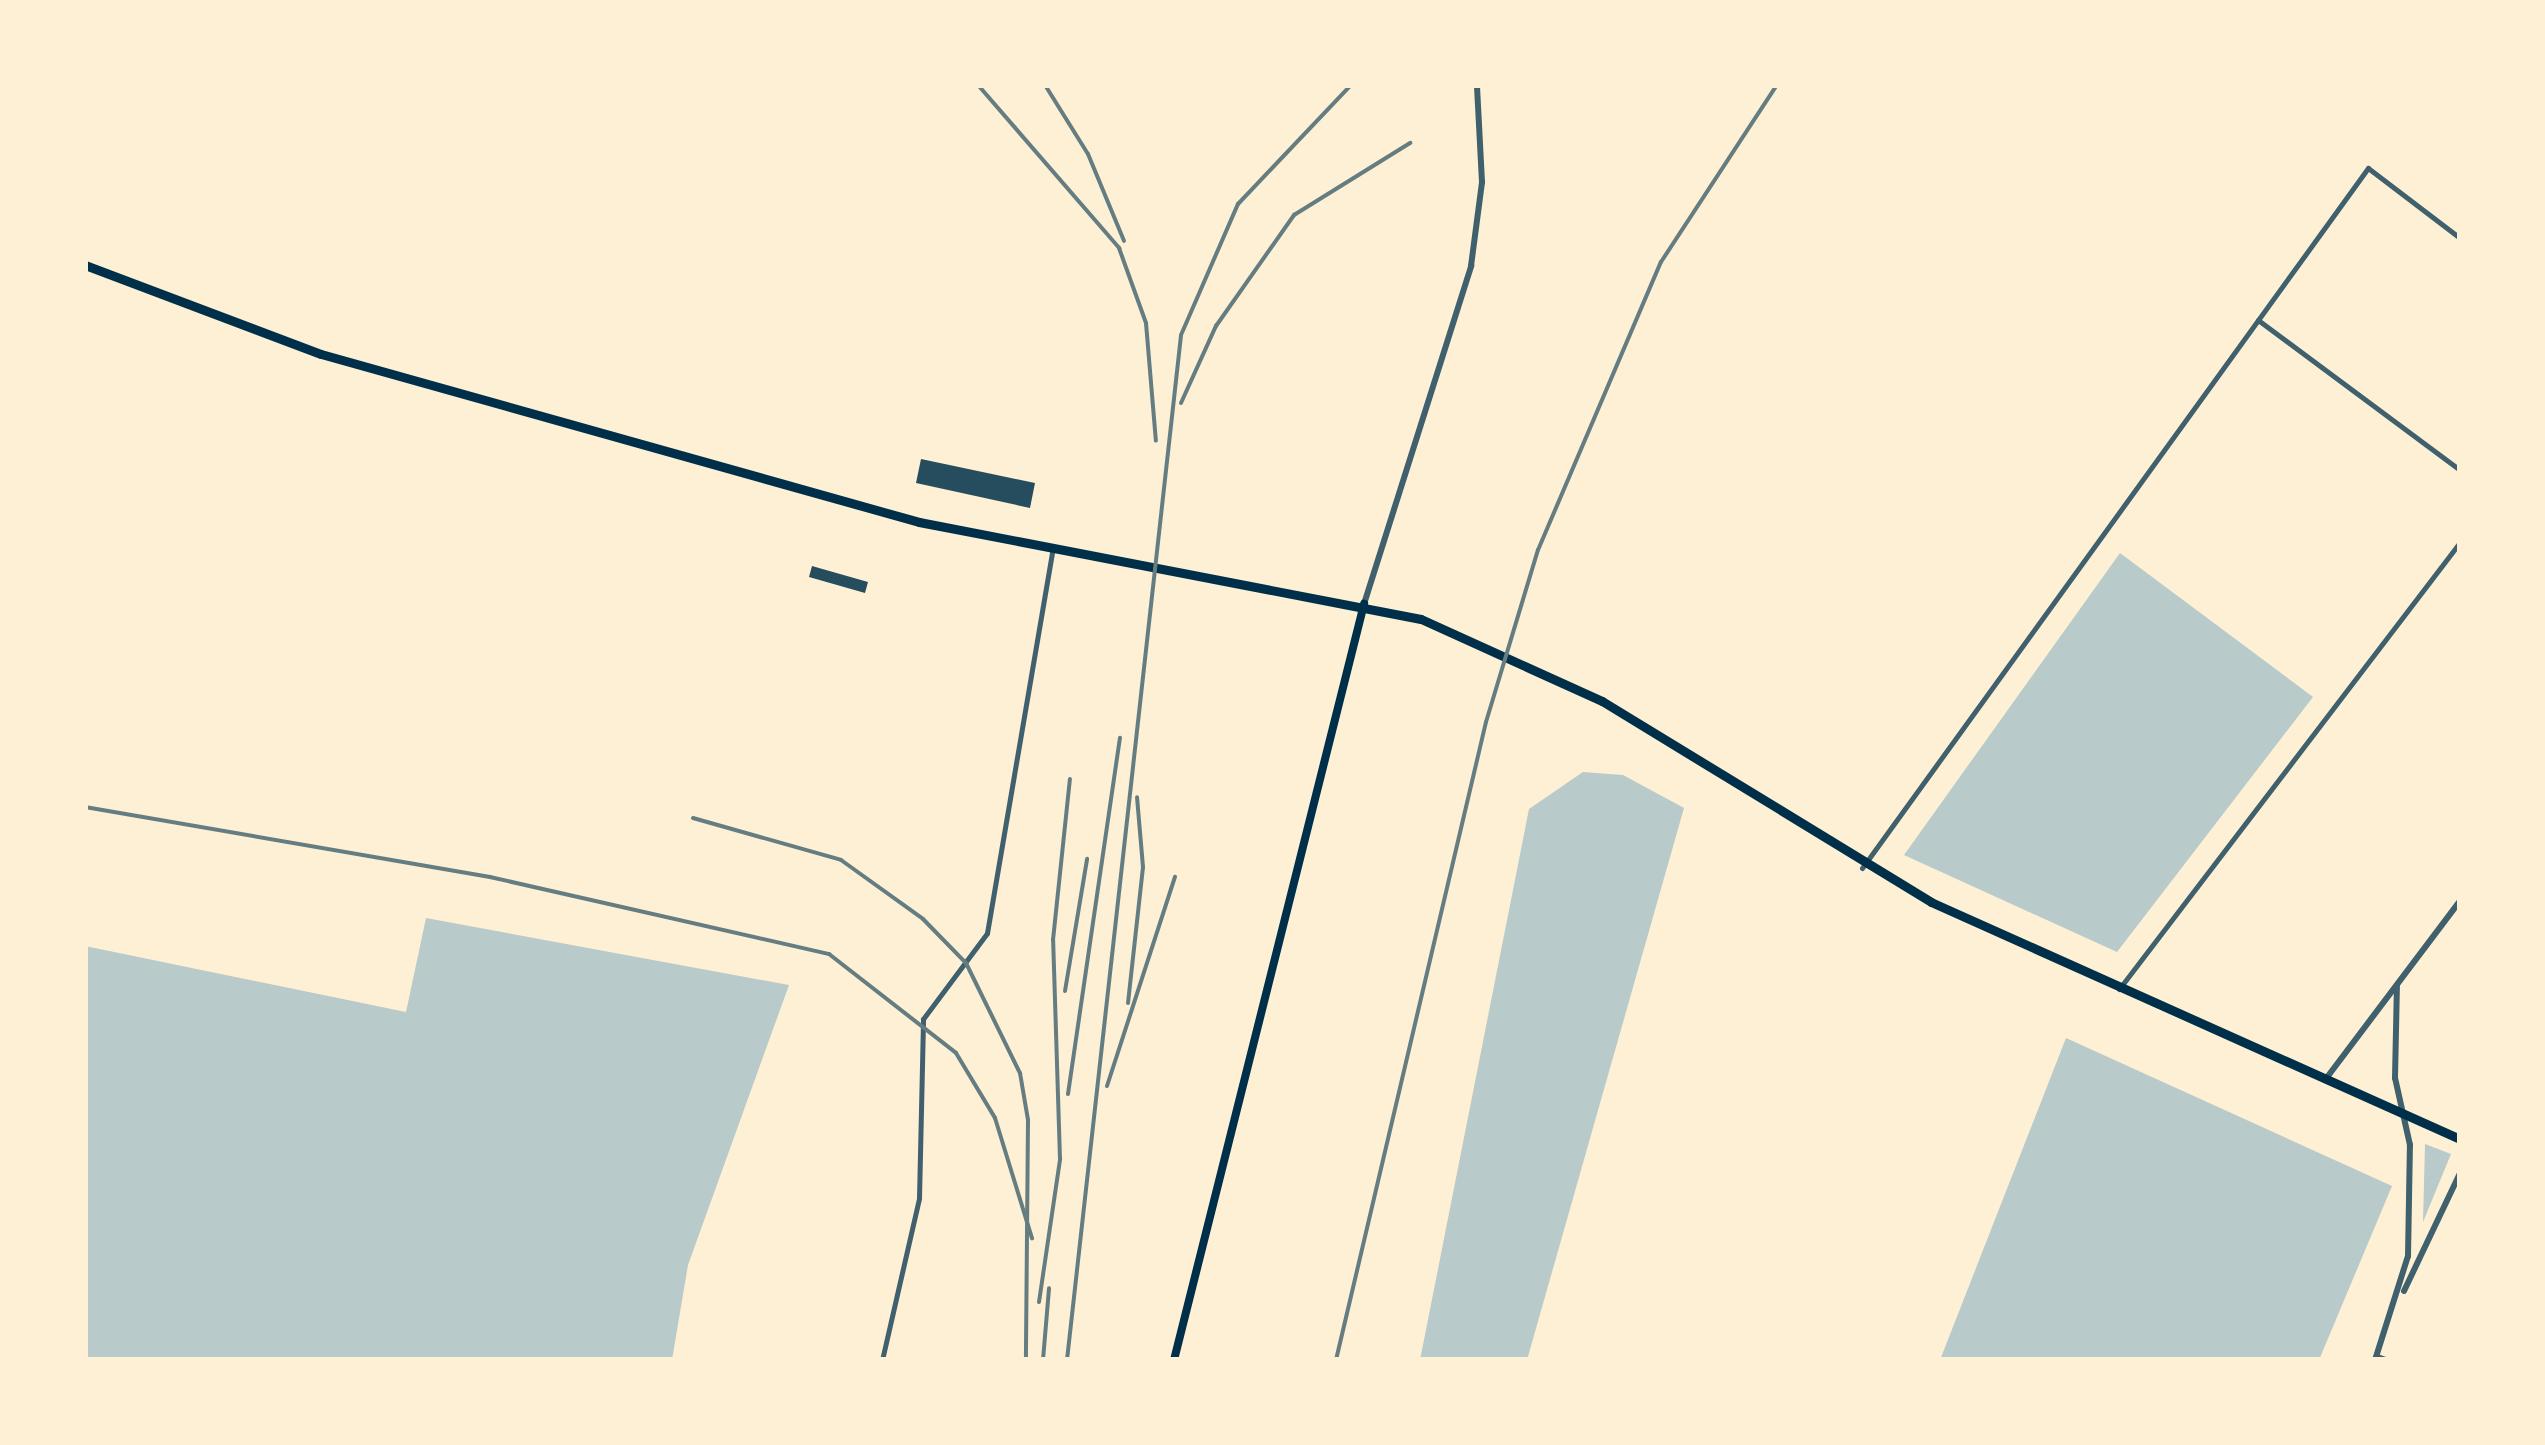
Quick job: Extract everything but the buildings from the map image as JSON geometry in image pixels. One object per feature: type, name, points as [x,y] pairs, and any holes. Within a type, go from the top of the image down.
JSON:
[{"type":"main road","points":[[85,265],[431,387],[1052,551],[1364,604],[1421,618],[1536,666],[1862,868],[2118,989],[2460,1139]]},
{"type":"main road","points":[[1174,1360],[1364,604]]},
{"type":"street","points":[[1364,604],[1471,266],[1482,182],[1477,85]]},
{"type":"street","points":[[1862,868],[2368,168],[2460,238]]},
{"type":"street","points":[[2257,319],[2460,470]]},
{"type":"street","points":[[2118,989],[2460,542]]},
{"type":"street","points":[[882,1360],[919,1198],[922,1020],[988,933],[1052,551]]},
{"type":"street","points":[[2324,1081],[2460,901]]},
{"type":"street","points":[[2397,985],[2402,1116],[2410,1146],[2402,1296]]},
{"type":"street","points":[[2388,1360],[2376,1358],[2460,1172]]},
{"type":"shaded area","points":[[2120,553],[2313,697],[2117,952],[1904,855]]},
{"type":"shaded area","points":[[1583,772],[1623,775],[1684,808],[1527,1360],[1420,1360],[1529,809]]},
{"type":"shaded area","points":[[426,918],[789,985],[688,1265],[672,1360],[85,1360],[85,946],[406,1012]]},
{"type":"shaded area","points":[[2066,1038],[2392,1186],[2319,1360],[1940,1360]]},
{"type":"shaded area","points":[[2425,1144],[2451,1154],[2423,1222]]},
{"type":"railway","points":[[978,85],[1119,248],[1146,323],[1156,441]]},
{"type":"railway","points":[[1045,85],[1088,154],[1124,241]]},
{"type":"railway","points":[[1067,1360],[1181,335],[1238,204],[1351,85]]},
{"type":"railway","points":[[1336,1360],[1486,722],[1538,550],[1661,262],[1777,85]]},
{"type":"railway","points":[[1181,403],[1216,326],[1294,215],[1410,143]]},
{"type":"railway","points":[[1068,1094],[1120,738]]},
{"type":"railway","points":[[1039,1302],[1060,1159],[1053,940],[1070,779]]},
{"type":"railway","points":[[1128,1003],[1143,867],[1137,797]]},
{"type":"railway","points":[[85,807],[490,877],[829,954],[956,1053],[995,1118],[1032,1238]]},
{"type":"railway","points":[[693,818],[841,860],[923,919],[966,963],[1020,1073],[1028,1120],[1026,1360]]},
{"type":"railway","points":[[1065,991],[1087,859]]},
{"type":"railway","points":[[1107,1086],[1175,877]]},
{"type":"railway","points":[[1043,1360],[1049,1288]]}]
